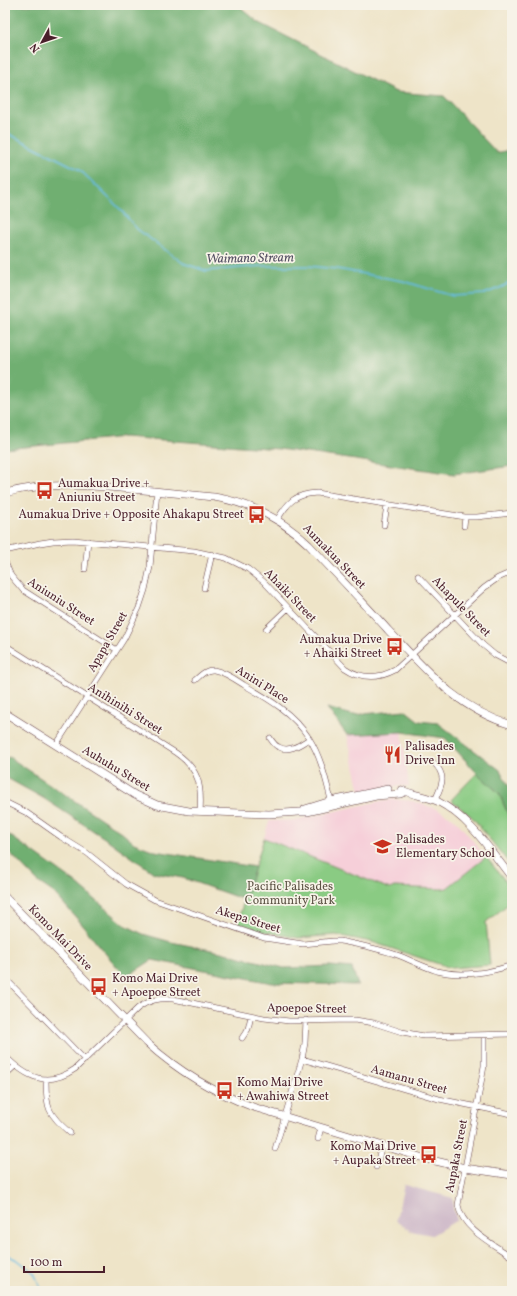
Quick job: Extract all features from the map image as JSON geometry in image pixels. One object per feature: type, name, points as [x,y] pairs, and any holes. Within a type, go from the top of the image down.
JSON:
[{"type":"street","name":"Aumakua Street","points":[[5,493],[35,487],[69,484],[224,498],[253,507],[291,529],[309,545],[412,655],[457,699],[483,714],[512,725]]},
{"type":"street","name":"Apapa Street","points":[[56,745],[117,650],[133,621],[143,598],[148,579],[157,491]]},
{"type":"street","points":[[277,520],[290,502],[301,495],[309,494],[465,517],[512,513]]},
{"type":"street","points":[[384,525],[387,505]]},
{"type":"street","points":[[464,526],[465,517]]},
{"type":"street","name":"Ahaiki Street","points":[[5,551],[53,541],[88,541],[212,554],[226,558],[248,570],[264,582],[345,668],[357,674],[369,677],[388,674],[395,670],[488,585],[498,578],[512,572]]},
{"type":"street","points":[[85,569],[88,541]]},
{"type":"street","points":[[204,588],[212,554]]},
{"type":"street","name":"Aniuniu Street","points":[[5,562],[11,576],[23,590],[117,650]]},
{"type":"street","name":"Ahapule Street","points":[[418,576],[484,646],[495,655],[512,664]]},
{"type":"street","points":[[266,629],[288,608]]},
{"type":"street","name":"Anihinihi Street","points":[[5,645],[187,761],[195,772],[200,786],[200,812]]},
{"type":"street","name":"Anini Place","points":[[196,680],[205,672],[213,670],[226,674],[282,708],[298,723],[309,738],[321,762],[332,804]]},
{"type":"street","name":"Auhuhu Street","points":[[5,712],[143,799],[166,807],[200,812],[269,814],[307,812],[332,804],[405,792],[435,800],[448,807],[466,821],[512,878]]},
{"type":"street","points":[[270,738],[278,747],[284,749],[294,747],[309,738]]},
{"type":"street","points":[[434,763],[441,772],[442,776],[441,787],[435,800]]},
{"type":"street","name":"Akepa Street","points":[[5,802],[27,813],[57,834],[92,855],[118,878],[135,890],[155,900],[254,935],[303,944],[340,941],[393,954],[450,974],[465,974],[512,965]]},
{"type":"street","name":"Komo Mai Drive","points":[[5,897],[158,1054],[204,1085],[241,1103],[321,1128],[427,1159],[464,1168],[512,1176]]},
{"type":"street","points":[[5,978],[85,1060]]},
{"type":"street","name":"Apoepoe Street","points":[[46,1080],[59,1078],[69,1073],[85,1060],[142,1005],[158,999],[173,999],[251,1016],[277,1020],[355,1020],[374,1023],[402,1032],[424,1036],[512,1034]]},
{"type":"street","points":[[242,1038],[248,1029],[251,1016]]},
{"type":"street","points":[[275,1149],[306,1043],[306,1020]]},
{"type":"street","name":"Aupaka Street","points":[[484,1034],[483,1070],[458,1200],[461,1215],[470,1228],[512,1257]]},
{"type":"street","points":[[5,1056],[15,1066],[28,1075],[46,1080],[46,1098],[48,1109],[54,1118],[70,1133]]},
{"type":"street","name":"Aamanu Street","points":[[302,1059],[410,1092],[476,1108],[512,1114]]},
{"type":"street","points":[[5,1075],[15,1066]]},
{"type":"street","points":[[318,1139],[321,1128]]},
{"type":"street","points":[[376,1167],[382,1146]]},
{"type":"shaded area","points":[[402,732],[409,786],[383,787],[360,791],[347,735]]},
{"type":"shaded area","name":"Palisades Elementary School","points":[[394,799],[413,801],[437,809],[453,818],[486,857],[447,888],[390,889],[264,838],[269,821],[295,820]]},
{"type":"shaded area","points":[[404,1185],[453,1198],[453,1208],[457,1220],[432,1235],[411,1231],[396,1220]]},
{"type":"green space","points":[[5,5],[238,5],[258,22],[396,92],[444,96],[497,153],[512,149],[512,466],[454,474],[279,449],[124,437],[5,449]]},
{"type":"green space","points":[[327,708],[353,715],[405,710],[419,721],[438,723],[500,770],[512,792],[512,824],[499,793],[477,773],[445,738],[402,732],[347,735]]},
{"type":"green space","points":[[9,757],[121,832],[134,843],[155,851],[255,867],[245,900],[183,878],[154,873],[109,841],[43,798],[5,777],[5,759]]},
{"type":"green space","points":[[477,773],[499,793],[512,824],[512,858],[508,862],[473,818],[451,800]]},
{"type":"green space","points":[[5,832],[76,883],[125,925],[143,934],[171,942],[221,952],[284,968],[330,966],[352,968],[358,985],[272,983],[152,960],[126,977],[54,893],[38,882],[5,848]]},
{"type":"green space","name":"Pacific Palisades Community Park","points":[[264,838],[390,889],[394,887],[447,888],[486,857],[512,889],[512,901],[486,922],[490,965],[451,968],[372,942],[336,935],[298,938],[261,931],[237,923]]},
{"type":"waterway","name":"Waimano Stream","points":[[5,132],[80,170],[119,208],[137,229],[183,263],[206,271],[261,266],[308,266],[337,269],[403,281],[453,296],[484,294],[502,287],[512,281]]},
{"type":"waterway","points":[[5,1254],[19,1261],[34,1273],[42,1291]]},
{"type":"place","name":"Aumakua Drive + Aniuniu Street","points":[[45,491]]},
{"type":"place","name":"Aumakua Drive + Opposite Ahakapu Street","points":[[257,515]]},
{"type":"place","name":"Aumakua Drive + Ahaiki Street","points":[[395,647]]},
{"type":"place","name":"Palisades Drive Inn","points":[[392,754]]},
{"type":"place","name":"Palisades Elementary School","points":[[383,847]]},
{"type":"place","name":"Komo Mai Drive + Apoepoe Street","points":[[99,986]]},
{"type":"place","name":"Komo Mai Drive + Awahiwa Street","points":[[224,1090]]},
{"type":"place","name":"Komo Mai Drive + Aupaka Street","points":[[429,1154]]}]
